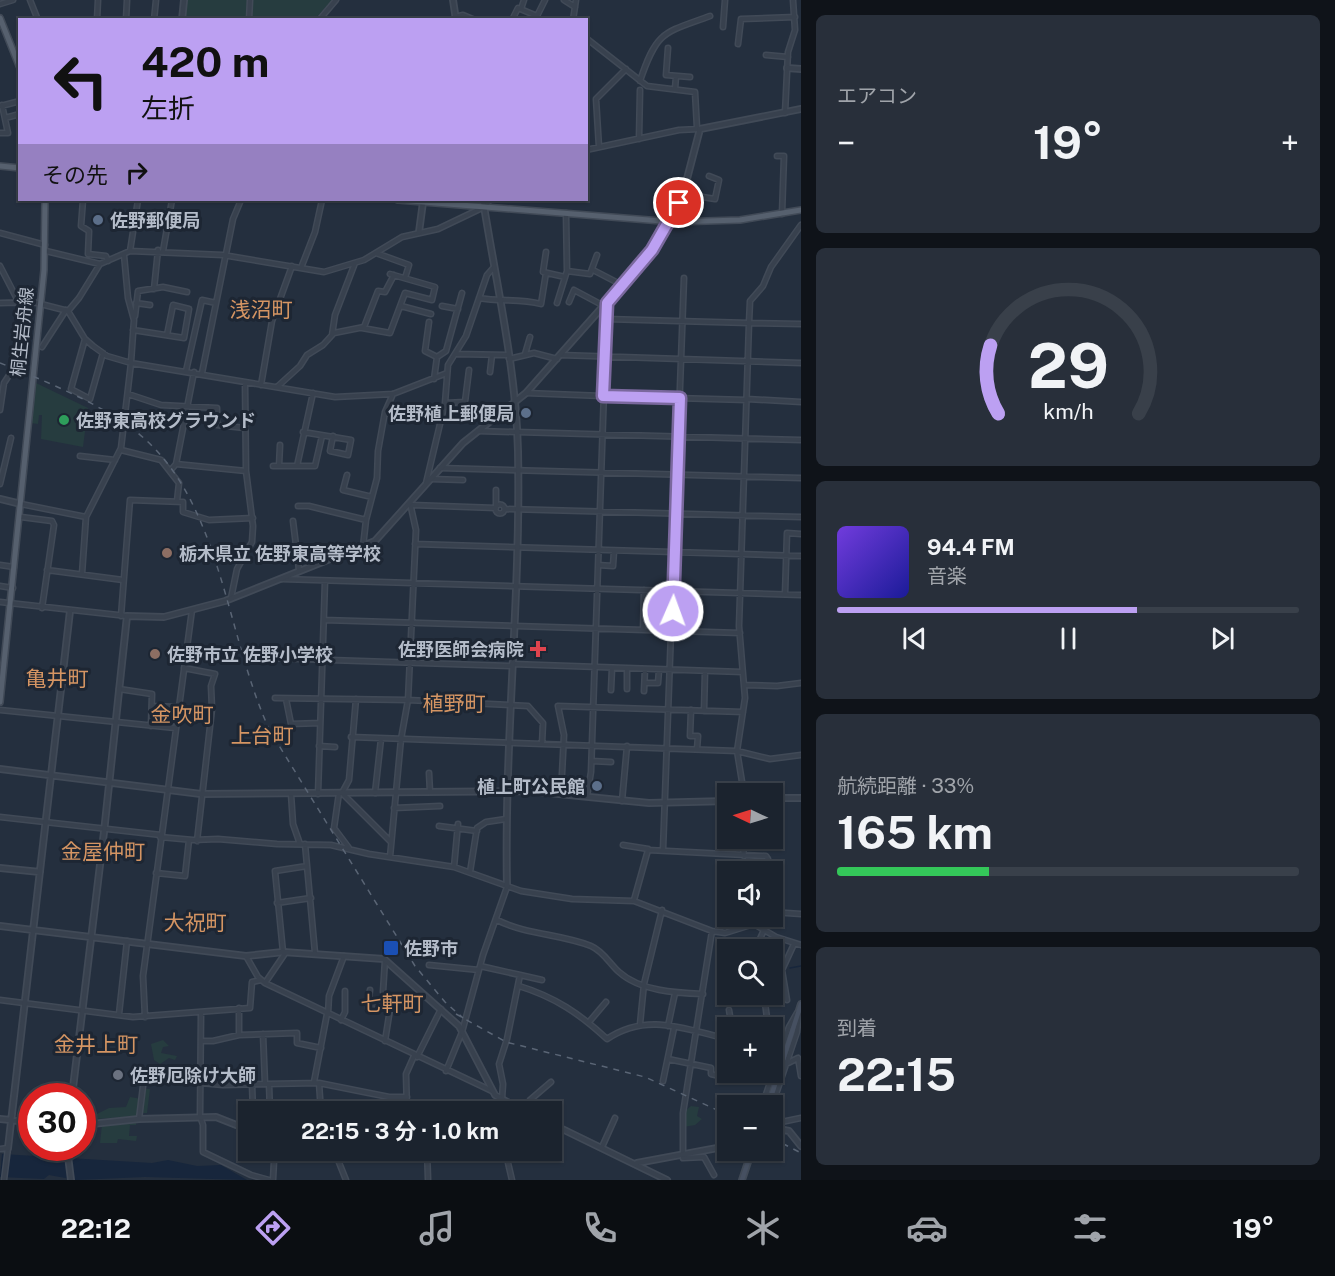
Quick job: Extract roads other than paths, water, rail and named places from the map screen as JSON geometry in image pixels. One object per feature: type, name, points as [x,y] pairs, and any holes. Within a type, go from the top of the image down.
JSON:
[{"type":"main road","points":[[0,18],[18,63]]},
{"type":"main road","points":[[0,166],[18,168]]},
{"type":"main road","name":"桐生岩舟線","points":[[0,702],[3,651],[9,628],[21,517],[46,248],[45,201]]},
{"type":"main road","points":[[410,201],[670,222],[719,222],[801,210]]},
{"type":"main road","points":[[773,1095],[800,1007]]},
{"type":"main road","points":[[742,1180],[748,1161]]},
{"type":"street","points":[[0,4],[13,0]]},
{"type":"street","points":[[30,0],[37,18]]},
{"type":"street","points":[[97,18],[98,0]]},
{"type":"street","points":[[126,18],[127,0]]},
{"type":"street","points":[[154,18],[156,0]]},
{"type":"street","points":[[182,18],[184,0]]},
{"type":"street","points":[[249,18],[250,0]]},
{"type":"street","points":[[321,18],[336,0]]},
{"type":"street","points":[[453,0],[455,18],[463,15],[470,18]]},
{"type":"street","points":[[513,18],[524,0]]},
{"type":"street","points":[[520,9],[537,18],[545,0]]},
{"type":"street","points":[[564,0],[576,7]]},
{"type":"street","points":[[573,18],[576,0]]},
{"type":"street","points":[[723,27],[725,0]]},
{"type":"street","points":[[784,113],[789,43],[798,31],[793,0]]},
{"type":"street","points":[[526,18],[528,12]]},
{"type":"street","points":[[640,81],[650,54],[665,32],[710,16]]},
{"type":"street","points":[[738,44],[741,19],[795,17]]},
{"type":"street","points":[[0,602],[70,611],[164,617],[231,599],[299,570],[363,548],[387,530],[440,468],[477,430],[515,404],[605,305],[652,250],[670,222],[683,195],[699,129],[696,93],[652,87],[640,81],[588,40]]},
{"type":"street","points":[[668,48],[666,75],[690,77]]},
{"type":"street","points":[[766,55],[788,57]]},
{"type":"street","points":[[787,68],[801,69]]},
{"type":"street","points":[[599,147],[596,99],[626,69]]},
{"type":"street","points":[[675,89],[676,76]]},
{"type":"street","points":[[639,139],[640,90]]},
{"type":"street","points":[[0,133],[8,133],[1,106],[18,102]]},
{"type":"street","points":[[588,150],[801,109]]},
{"type":"street","points":[[5,118],[18,115]]},
{"type":"street","points":[[777,156],[784,156],[782,214]]},
{"type":"street","points":[[683,195],[715,199],[719,180],[709,176]]},
{"type":"street","points":[[83,201],[81,226],[89,231],[88,254],[106,256],[108,261]]},
{"type":"street","points":[[130,251],[138,201]]},
{"type":"street","points":[[154,289],[172,201]]},
{"type":"street","points":[[202,373],[233,219],[241,201]]},
{"type":"street","points":[[301,268],[315,232],[322,201]]},
{"type":"street","points":[[446,1071],[462,1032],[479,968],[507,887],[506,819],[516,548],[517,432],[509,357],[483,201]]},
{"type":"street","points":[[0,233],[100,264],[130,251],[160,251],[226,255],[324,272],[356,262],[402,237],[438,229],[484,207],[489,201]]},
{"type":"street","points":[[418,232],[423,202]]},
{"type":"street","points":[[557,303],[567,271],[566,213]]},
{"type":"street","points":[[742,783],[737,750],[743,712],[744,685],[740,633],[750,301],[763,286],[771,267],[801,225]]},
{"type":"street","points":[[479,298],[500,302],[513,300],[541,304],[546,273],[543,272],[546,252]]},
{"type":"street","points":[[376,253],[408,265],[405,278]]},
{"type":"street","points":[[123,255],[128,298],[134,320]]},
{"type":"street","points":[[567,271],[590,274],[597,255]]},
{"type":"street","points":[[332,335],[335,315],[356,262]]},
{"type":"street","points":[[42,347],[67,310],[80,298],[100,264]]},
{"type":"street","points":[[0,266],[18,301],[27,341],[23,354],[2,382],[1,406]]},
{"type":"street","points":[[261,385],[272,321],[292,266]]},
{"type":"street","points":[[428,481],[445,403],[450,361],[466,336],[487,275],[494,267]]},
{"type":"street","points":[[593,270],[622,285]]},
{"type":"street","points":[[546,273],[565,277]]},
{"type":"street","points":[[277,387],[300,366],[306,355],[342,330],[362,328],[390,333],[405,293],[432,300],[435,287],[392,275],[385,292],[378,291],[369,320],[362,328]]},
{"type":"street","points":[[663,850],[667,804],[684,278]]},
{"type":"street","points":[[82,574],[86,517],[121,450],[138,291],[164,287],[187,292]]},
{"type":"street","points":[[569,302],[574,290],[605,305]]},
{"type":"street","points":[[434,379],[437,357],[446,351],[462,293]]},
{"type":"street","points":[[186,371],[202,300],[216,303]]},
{"type":"street","points":[[0,303],[18,301],[41,303],[67,310],[85,339],[103,353],[131,363],[202,373],[335,397],[393,394],[447,373]]},
{"type":"street","points":[[136,303],[150,305]]},
{"type":"street","points":[[134,330],[184,338],[189,309],[173,305],[167,335]]},
{"type":"street","points":[[587,796],[592,761],[594,707],[605,305]]},
{"type":"street","points":[[401,306],[431,314]]},
{"type":"street","points":[[442,306],[458,309]]},
{"type":"street","points":[[606,319],[801,324]]},
{"type":"street","points":[[429,322],[425,351],[437,357]]},
{"type":"street","points":[[525,354],[530,337]]},
{"type":"street","points":[[85,339],[71,389],[90,399],[103,353]]},
{"type":"street","points":[[456,354],[801,363]]},
{"type":"street","points":[[490,372],[492,356]]},
{"type":"street","points":[[445,403],[465,402],[469,370]]},
{"type":"street","points":[[170,471],[176,464],[194,372]]},
{"type":"street","points":[[231,599],[237,569],[252,542],[253,518],[246,471],[245,382]]},
{"type":"street","points":[[297,466],[313,393]]},
{"type":"street","points":[[526,393],[801,402]]},
{"type":"street","points":[[128,394],[153,403],[217,408],[217,425],[245,428]]},
{"type":"street","points":[[363,548],[366,520],[378,478],[378,451],[385,412],[393,394]]},
{"type":"street","points":[[385,412],[401,416]]},
{"type":"street","points":[[477,430],[801,440]]},
{"type":"street","points":[[303,432],[322,436],[322,434],[332,436],[341,438],[351,440],[348,455],[330,451],[331,444],[333,436]]},
{"type":"street","points":[[273,466],[315,466],[322,436]]},
{"type":"street","points":[[0,484],[11,438]]},
{"type":"street","points":[[279,466],[280,446]]},
{"type":"street","points":[[121,450],[161,460],[179,483],[177,501]]},
{"type":"street","points":[[80,456],[115,460]]},
{"type":"street","points":[[176,464],[246,471]]},
{"type":"street","points":[[440,468],[801,478]]},
{"type":"street","points":[[347,475],[343,490],[372,497]]},
{"type":"street","points":[[428,481],[463,480]]},
{"type":"street","points":[[496,490],[496,507]]},
{"type":"street","points":[[0,499],[86,517]]},
{"type":"street","points":[[121,615],[130,500],[183,502],[183,512],[198,518],[235,521],[253,518]]},
{"type":"street","points":[[411,504],[496,507],[502,504],[505,509],[801,517]]},
{"type":"street","points":[[390,857],[401,740],[408,700],[415,544],[411,504]]},
{"type":"street","points":[[298,506],[316,507],[366,520]]},
{"type":"street","points":[[21,517],[53,523],[42,608]]},
{"type":"street","points":[[292,521],[299,570]]},
{"type":"street","points":[[785,594],[787,533],[801,534]]},
{"type":"street","points":[[415,544],[801,556]]},
{"type":"street","points":[[598,565],[614,566],[614,551]]},
{"type":"street","points":[[0,565],[15,567]]},
{"type":"street","points":[[47,570],[123,580]]},
{"type":"street","points":[[277,579],[801,595]]},
{"type":"street","points":[[318,794],[324,581]]},
{"type":"street","points":[[0,586],[13,588]]},
{"type":"street","points":[[643,630],[644,590]]},
{"type":"street","points":[[145,1017],[142,985],[166,790],[192,610]]},
{"type":"street","points":[[4,1180],[70,611]]},
{"type":"street","points":[[74,1083],[128,616]]},
{"type":"street","points":[[324,620],[740,633]]},
{"type":"street","points":[[0,627],[9,628]]},
{"type":"street","points":[[270,658],[742,672]]},
{"type":"street","points":[[184,668],[215,674],[211,686],[212,709],[197,841]]},
{"type":"street","points":[[611,690],[612,668]]},
{"type":"street","points":[[627,669],[627,689]]},
{"type":"street","points":[[644,691],[645,669]]},
{"type":"street","points":[[645,683],[658,683],[659,670]]},
{"type":"street","points":[[705,671],[705,711]]},
{"type":"street","points":[[744,685],[777,686],[801,683]]},
{"type":"street","points":[[119,689],[151,693],[152,726]]},
{"type":"street","points":[[275,698],[408,700],[532,708],[543,723],[542,744]]},
{"type":"street","points":[[286,699],[291,724],[320,723]]},
{"type":"street","points":[[349,849],[334,828],[340,793],[349,780],[356,699]]},
{"type":"street","points":[[152,705],[177,708]]},
{"type":"street","points":[[561,793],[564,744],[558,706],[743,712]]},
{"type":"street","points":[[0,710],[175,728]]},
{"type":"street","points":[[691,710],[690,736],[698,736],[697,749]]},
{"type":"street","points":[[351,737],[737,750],[770,759],[801,755]]},
{"type":"street","points":[[375,793],[381,739]]},
{"type":"street","points":[[319,746],[335,747]]},
{"type":"street","points":[[622,801],[627,746]]},
{"type":"street","points":[[592,761],[611,762]]},
{"type":"street","points":[[0,769],[201,794],[507,791],[561,793],[667,804],[717,802]]},
{"type":"street","points":[[429,773],[430,792]]},
{"type":"street","points":[[340,793],[391,843]]},
{"type":"street","points":[[291,794],[293,824],[303,844],[307,866],[315,953]]},
{"type":"street","points":[[783,798],[801,798]]},
{"type":"street","points":[[394,808],[440,806]]},
{"type":"street","points":[[0,817],[197,841],[218,839],[331,845],[453,867],[507,887],[572,899],[634,901],[712,931],[724,933],[744,927]]},
{"type":"street","points":[[470,872],[480,824],[506,819]]},
{"type":"street","points":[[439,826],[477,831]]},
{"type":"street","points":[[453,867],[458,827]]},
{"type":"street","points":[[156,873],[185,876],[189,840]]},
{"type":"street","points":[[622,844],[648,850],[766,856],[768,861]]},
{"type":"street","points":[[743,849],[744,856]]},
{"type":"street","points":[[634,901],[648,850]]},
{"type":"street","points":[[263,982],[284,952],[277,903],[276,870],[307,866]]},
{"type":"street","points":[[0,868],[40,872]]},
{"type":"street","points":[[277,903],[311,898]]},
{"type":"street","points":[[640,1024],[644,984],[662,910]]},
{"type":"street","points":[[783,913],[801,914]]},
{"type":"street","points":[[497,920],[518,929],[558,936],[591,946],[627,978],[675,993],[703,994]]},
{"type":"street","points":[[0,926],[246,956],[284,952],[385,960],[441,1009],[462,1032],[492,1091]]},
{"type":"street","points":[[759,927],[781,939]]},
{"type":"street","points":[[760,939],[764,930]]},
{"type":"street","points":[[682,1155],[683,1113],[712,931]]},
{"type":"street","points":[[783,940],[801,945]]},
{"type":"street","points":[[119,1014],[128,941]]},
{"type":"street","points":[[787,999],[782,970],[794,944]]},
{"type":"street","points":[[246,956],[263,982]]},
{"type":"street","points":[[320,1101],[317,1082],[329,996],[344,956]]},
{"type":"street","points":[[385,960],[383,992],[385,998],[391,1003],[385,1041]]},
{"type":"street","points":[[429,964],[479,968],[542,980]]},
{"type":"street","points":[[502,1100],[503,1084],[499,1064],[520,975]]},
{"type":"street","points":[[0,1000],[145,1017],[250,1008],[252,982],[263,982],[415,1057],[492,1091],[502,1100]]},
{"type":"street","points":[[519,986],[549,995],[589,1023],[607,1039],[623,1028],[651,1023],[717,1037]]},
{"type":"street","points":[[370,990],[368,1008],[385,998]]},
{"type":"street","points":[[341,1020],[345,1012],[345,991]]},
{"type":"street","points":[[668,1026],[675,993]]},
{"type":"street","points":[[589,1023],[606,1002]]},
{"type":"street","points":[[783,1041],[800,1007]]},
{"type":"street","points":[[774,1095],[798,1028],[800,1007]]},
{"type":"street","points":[[239,1008],[239,1035]]},
{"type":"street","points":[[201,1083],[317,1082],[389,1097],[407,1098],[406,1072],[441,1009]]},
{"type":"street","points":[[729,1010],[730,1017]]},
{"type":"street","points":[[201,1013],[203,1152],[251,1176],[271,1180],[274,1161]]},
{"type":"street","points":[[663,1081],[674,1028]]},
{"type":"street","points":[[201,1041],[213,1041],[239,1035],[297,1033],[297,1043],[321,1048]]},
{"type":"street","points":[[263,1034],[269,1101]]},
{"type":"street","points":[[786,1064],[798,1058],[801,1076]]},
{"type":"street","points":[[668,1059],[711,1068],[711,1074],[717,1075]]},
{"type":"street","points":[[139,1119],[144,1078]]},
{"type":"street","points":[[529,1101],[551,1082]]},
{"type":"street","points":[[252,1084],[253,1101]]},
{"type":"street","points":[[96,1124],[139,1119],[222,1118],[238,1125]]},
{"type":"street","points":[[602,1148],[615,1118]]},
{"type":"street","points":[[0,1119],[18,1121]]},
{"type":"street","points":[[783,1125],[801,1119]]},
{"type":"street","points":[[783,1128],[792,1132],[801,1146]]},
{"type":"street","points":[[562,1129],[637,1163],[666,1179]]},
{"type":"street","points":[[637,1163],[717,1148]]},
{"type":"street","points":[[0,1149],[8,1150]]},
{"type":"street","points":[[682,1155],[683,1158],[704,1157],[714,1175]]},
{"type":"street","points":[[69,1161],[71,1180]]},
{"type":"street","points":[[339,1161],[346,1180]]},
{"type":"street","points":[[426,1161],[428,1179]]},
{"type":"street","points":[[508,1161],[512,1180]]},
{"type":"water","points":[[2,1154],[18,1155],[18,1161],[96,1160],[152,1163],[168,1160],[197,1166],[221,1165],[247,1180],[145,1177],[76,1180],[49,1175],[44,1179],[0,1177]]},
{"type":"waterway","points":[[790,968],[801,966]]},
{"type":"waterway","points":[[783,1124],[801,1120]]},
{"type":"railway","points":[[0,363],[52,384],[104,410],[134,430],[163,458],[186,492],[204,529],[255,693],[270,731],[415,966],[445,1002],[463,1018]]},
{"type":"railway","points":[[456,1014],[506,1042],[645,1077],[717,1110]]},
{"type":"railway","points":[[783,1144],[801,1153]]},
{"type":"place","name":"佐野郵便局","points":[[98,220]]},
{"type":"place","name":"佐野植上郵便局","points":[[526,413]]},
{"type":"place","name":"佐野東高校グラウンド","points":[[64,420]]},
{"type":"place","name":"栃木県立 佐野東高等学校","points":[[167,553]]},
{"type":"place","name":"佐野医師会病院","points":[[538,649]]},
{"type":"place","name":"佐野市立 佐野小学校","points":[[155,654]]},
{"type":"place","name":"植上町公民館","points":[[597,786]]},
{"type":"place","name":"佐野市","points":[[391,948]]},
{"type":"place","name":"佐野厄除け大師","points":[[118,1075]]},
{"type":"district","name":"浅沼町","points":[[261,309]]},
{"type":"district","name":"亀井町","points":[[57,678]]},
{"type":"district","name":"植野町","points":[[454,703]]},
{"type":"district","name":"金吹町","points":[[182,714]]},
{"type":"district","name":"上台町","points":[[262,735]]},
{"type":"district","name":"金屋仲町","points":[[103,851]]},
{"type":"district","name":"大祝町","points":[[195,922]]},
{"type":"district","name":"七軒町","points":[[392,1003]]},
{"type":"district","name":"金井上町","points":[[96,1044]]}]
